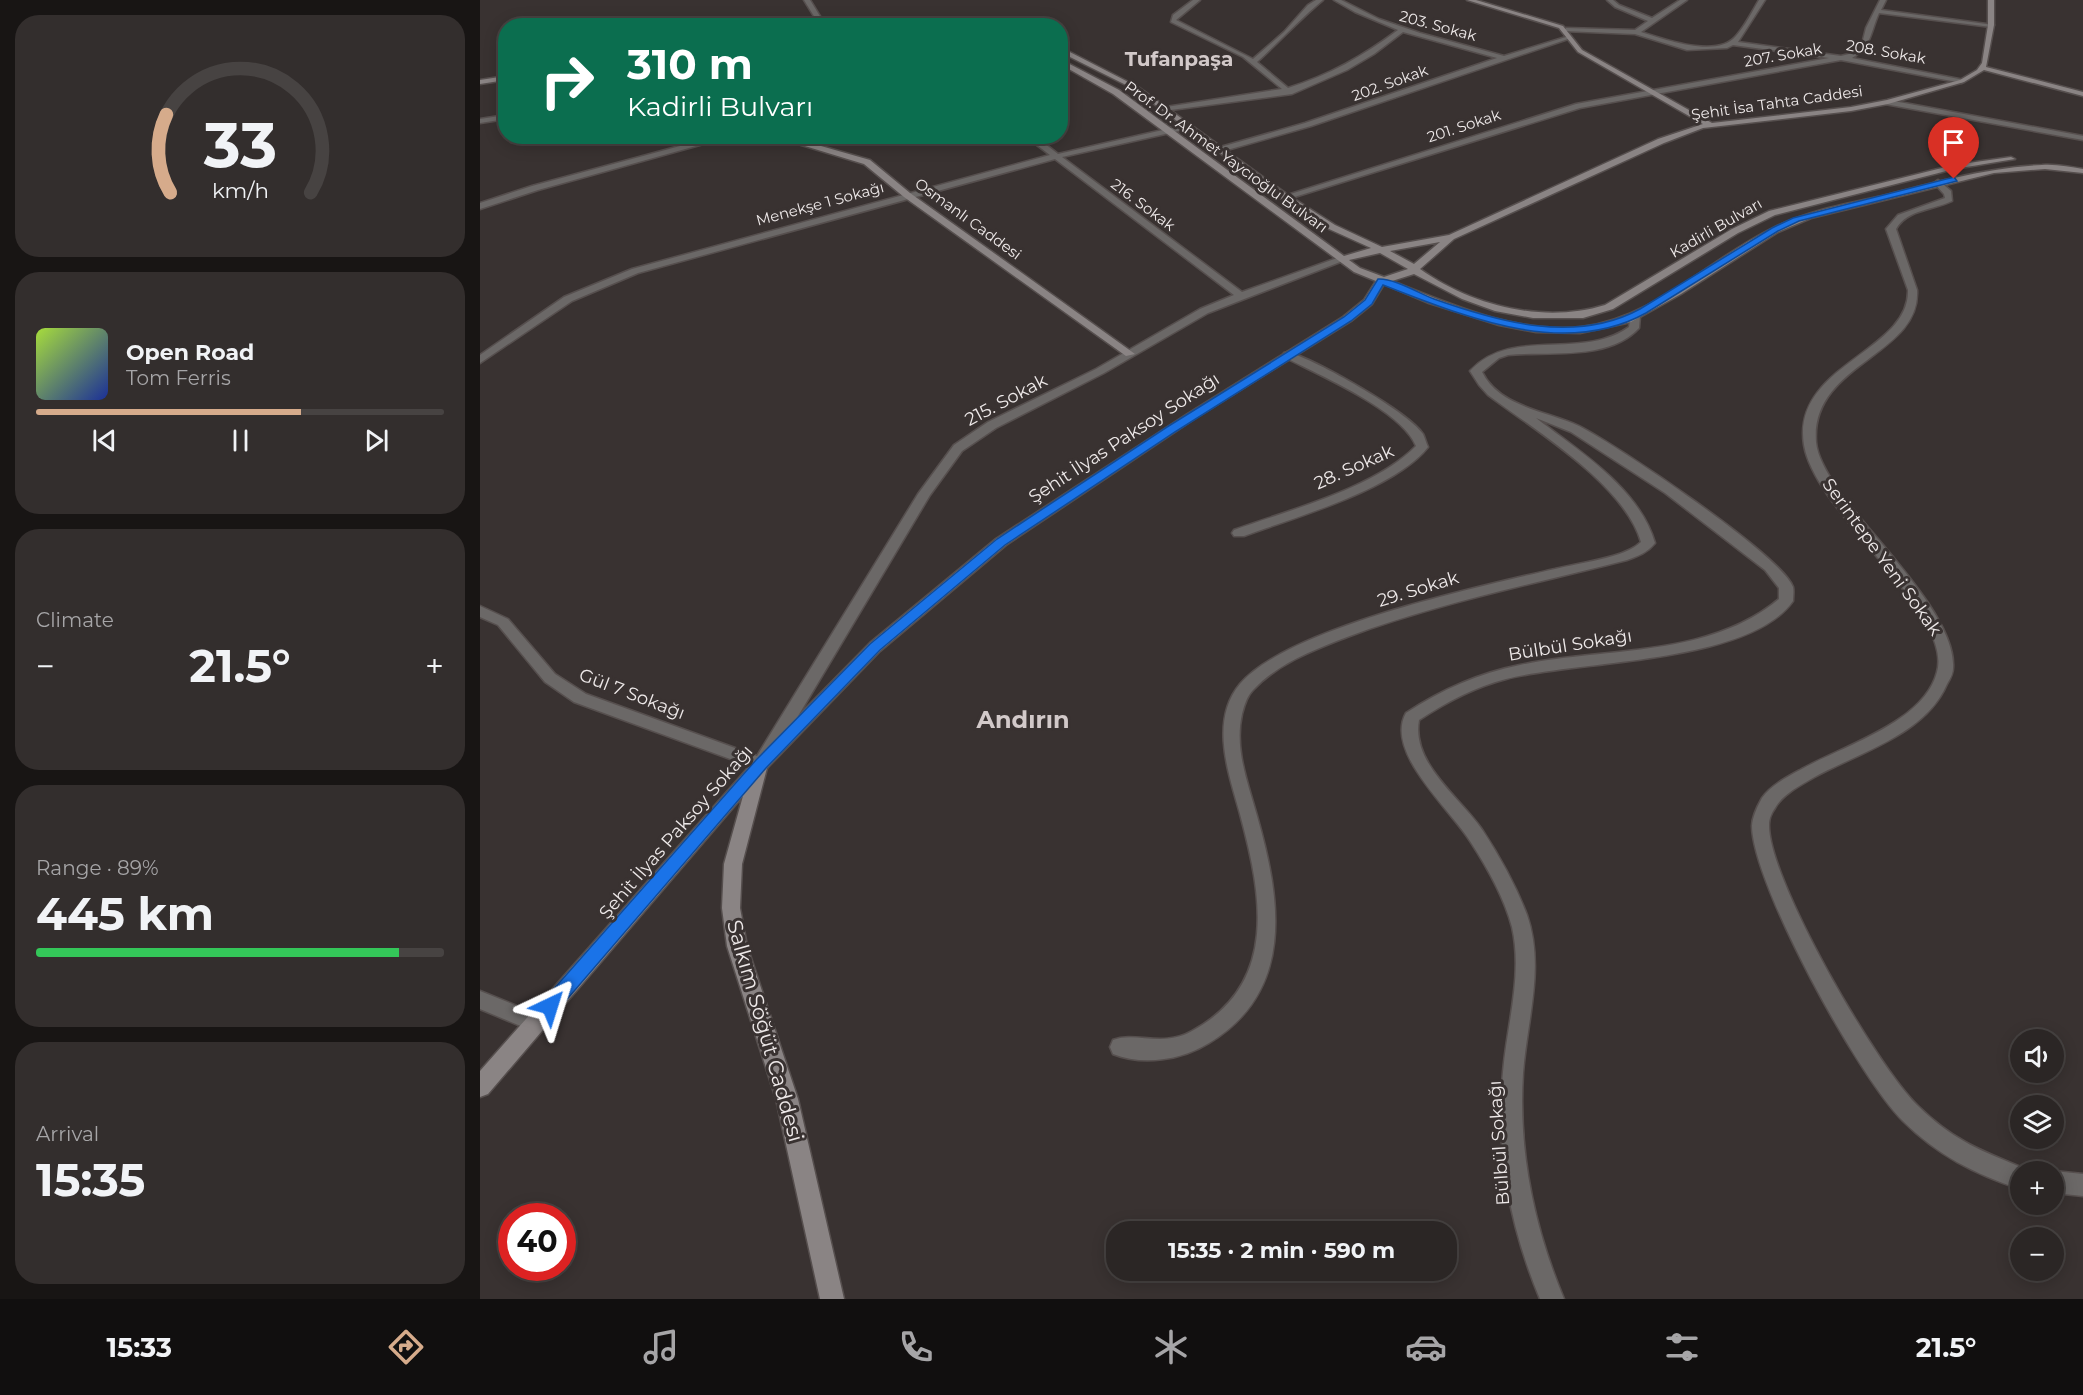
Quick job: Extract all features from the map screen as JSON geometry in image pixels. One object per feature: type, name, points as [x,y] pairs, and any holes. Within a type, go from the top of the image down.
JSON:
[{"type":"street","points":[[807,0],[818,18]]},
{"type":"street","points":[[1197,0],[1175,16],[1173,21],[1218,41],[1254,62],[1290,92]]},
{"type":"street","points":[[1254,62],[1286,33],[1310,6],[1320,0]]},
{"type":"street","name":"203. Sokak","points":[[1337,0],[1375,21],[1400,31],[1503,57]]},
{"type":"street","points":[[1470,0],[1542,20],[1566,30],[1568,38],[1580,51],[1710,125]]},
{"type":"street","points":[[1610,0],[1617,6],[1653,21]]},
{"type":"street","points":[[1636,32],[1684,0]]},
{"type":"street","points":[[1733,43],[1738,39],[1762,0]]},
{"type":"street","name":"207. Sokak","points":[[1653,92],[1842,58],[1856,53],[1865,45],[1869,28],[1883,0]]},
{"type":"street","points":[[1991,0],[1991,25],[1983,68],[2083,94]]},
{"type":"street","points":[[1878,11],[1991,25]]},
{"type":"street","name":"208. Sokak","points":[[1566,30],[1636,32],[1687,48],[1715,47],[1733,43],[1842,58],[1962,81]]},
{"type":"street","points":[[1166,110],[1290,92],[1316,83],[1353,64],[1400,31]]},
{"type":"street","name":"202. Sokak","points":[[1220,150],[1330,119],[1503,57],[1568,38]]},
{"type":"street","name":"Prof. Dr. Ahmet Yaycıoğlu Bulvarı","points":[[1068,53],[1126,82],[1285,197],[1340,232],[1382,250]]},
{"type":"street","name":"Prof. Dr. Ahmet Yaycıoğlu Bulvarı","points":[[1068,65],[1116,92],[1343,259]]},
{"type":"street","name":"Şehit İsa Tahta Caddesi","points":[[1382,250],[1451,237],[1661,141],[1710,125],[1822,114],[1887,102],[1962,81],[1983,68]]},
{"type":"street","points":[[480,75],[498,73]]},
{"type":"street","points":[[480,81],[498,79]]},
{"type":"street","name":"201. Sokak","points":[[1285,197],[1553,113],[1653,92]]},
{"type":"street","points":[[1887,102],[2083,138]]},
{"type":"street","points":[[480,121],[498,118]]},
{"type":"street","name":"Menekşe 1 Sokağı","points":[[480,360],[568,298],[610,280],[668,261],[907,195],[1054,156],[1189,126]]},
{"type":"street","points":[[480,206],[535,188],[698,144]]},
{"type":"street","name":"Osmanlı Caddesi","points":[[804,144],[867,162],[907,195],[1130,354]]},
{"type":"street","name":"216. Sokak","points":[[1039,144],[1240,295]]},
{"type":"street","name":"Kadirli Bulvarı","points":[[1382,250],[1450,290],[1499,309],[1533,315],[1583,315],[1609,307],[1735,231],[1762,217],[1787,208],[1974,163],[2044,159],[2083,164]]},
{"type":"street","name":"Kadirli Bulvarı","points":[[1343,259],[1357,270],[1381,281],[1489,319],[1536,329],[1598,328],[1635,315],[1790,222],[1938,183],[2011,168],[2044,167],[2083,171]]},
{"type":"street","name":"Serintepe Yeni Sokak","points":[[1938,183],[1948,193],[1949,199],[1901,217],[1893,223],[1891,229],[1911,280],[1913,300],[1910,311],[1890,334],[1830,385],[1812,416],[1810,437],[1817,463],[1828,485],[1931,618],[1948,657],[1945,675],[1935,697],[1906,723],[1786,787],[1767,803],[1760,822],[1763,848],[1781,895],[1829,990],[1882,1081],[1927,1129],[1970,1161],[2010,1175]]},
{"type":"street","name":"Şehit İsa Tahta Caddesi","points":[[1415,270],[1451,237]]},
{"type":"street","points":[[1343,259],[1360,253],[1382,250]]},
{"type":"street","name":"215. Sokak","points":[[761,764],[942,466],[974,436],[1130,354],[1183,321],[1240,295],[1343,259]]},
{"type":"street","points":[[1381,281],[1401,277],[1415,270]]},
{"type":"street","name":"Şehit İlyas Paksoy Sokağı","points":[[480,1087],[761,764],[875,647],[1001,542],[1359,310],[1368,302],[1381,281]]},
{"type":"street","name":"29. Sokak","points":[[1120,1047],[1153,1051],[1179,1049],[1206,1035],[1236,1012],[1254,989],[1264,965],[1266,934],[1264,894],[1253,832],[1236,776],[1231,746],[1231,728],[1245,686],[1288,655],[1329,638],[1464,595],[1623,557],[1642,549],[1648,543],[1647,534],[1640,520],[1612,488],[1479,379],[1476,371],[1495,356],[1516,351],[1585,346],[1614,340],[1628,335],[1634,328],[1635,315]]},
{"type":"street","name":"28. Sokak","points":[[1239,533],[1388,474],[1416,456],[1422,447],[1418,433],[1402,419],[1288,355]]},
{"type":"street","name":"Bülbül Sokağı","points":[[1509,404],[1575,429],[1612,451],[1744,545],[1770,567],[1786,588],[1786,602],[1777,613],[1756,625],[1730,634],[1642,654],[1520,670],[1460,690],[1412,717],[1409,734],[1417,756],[1439,789],[1470,826],[1502,882],[1521,927],[1526,983],[1513,1075],[1517,1175],[1526,1229],[1552,1299]]},
{"type":"street","name":"Gül 7 Sokağı","points":[[480,610],[503,622],[550,678],[580,698],[761,764]]},
{"type":"street","name":"Salkım Söğüt Caddesi","points":[[761,764],[734,864],[731,908],[737,946],[787,1099],[832,1299]]},
{"type":"street","points":[[480,1000],[536,1023]]},
{"type":"street","points":[[2064,1183],[2083,1185]]},
{"type":"district","name":"Tufanpaşa","points":[[1179,59]]},
{"type":"district","name":"Andırın","points":[[1023,720]]},
{"type":"route","points":[[550,1006],[761,764],[875,647],[1001,542],[1171,430],[1347,319],[1368,302],[1381,281],[1433,301],[1499,322],[1558,331],[1598,328],[1627,320],[1677,292],[1775,230],[1796,220],[1838,207],[1954,179]]}]
